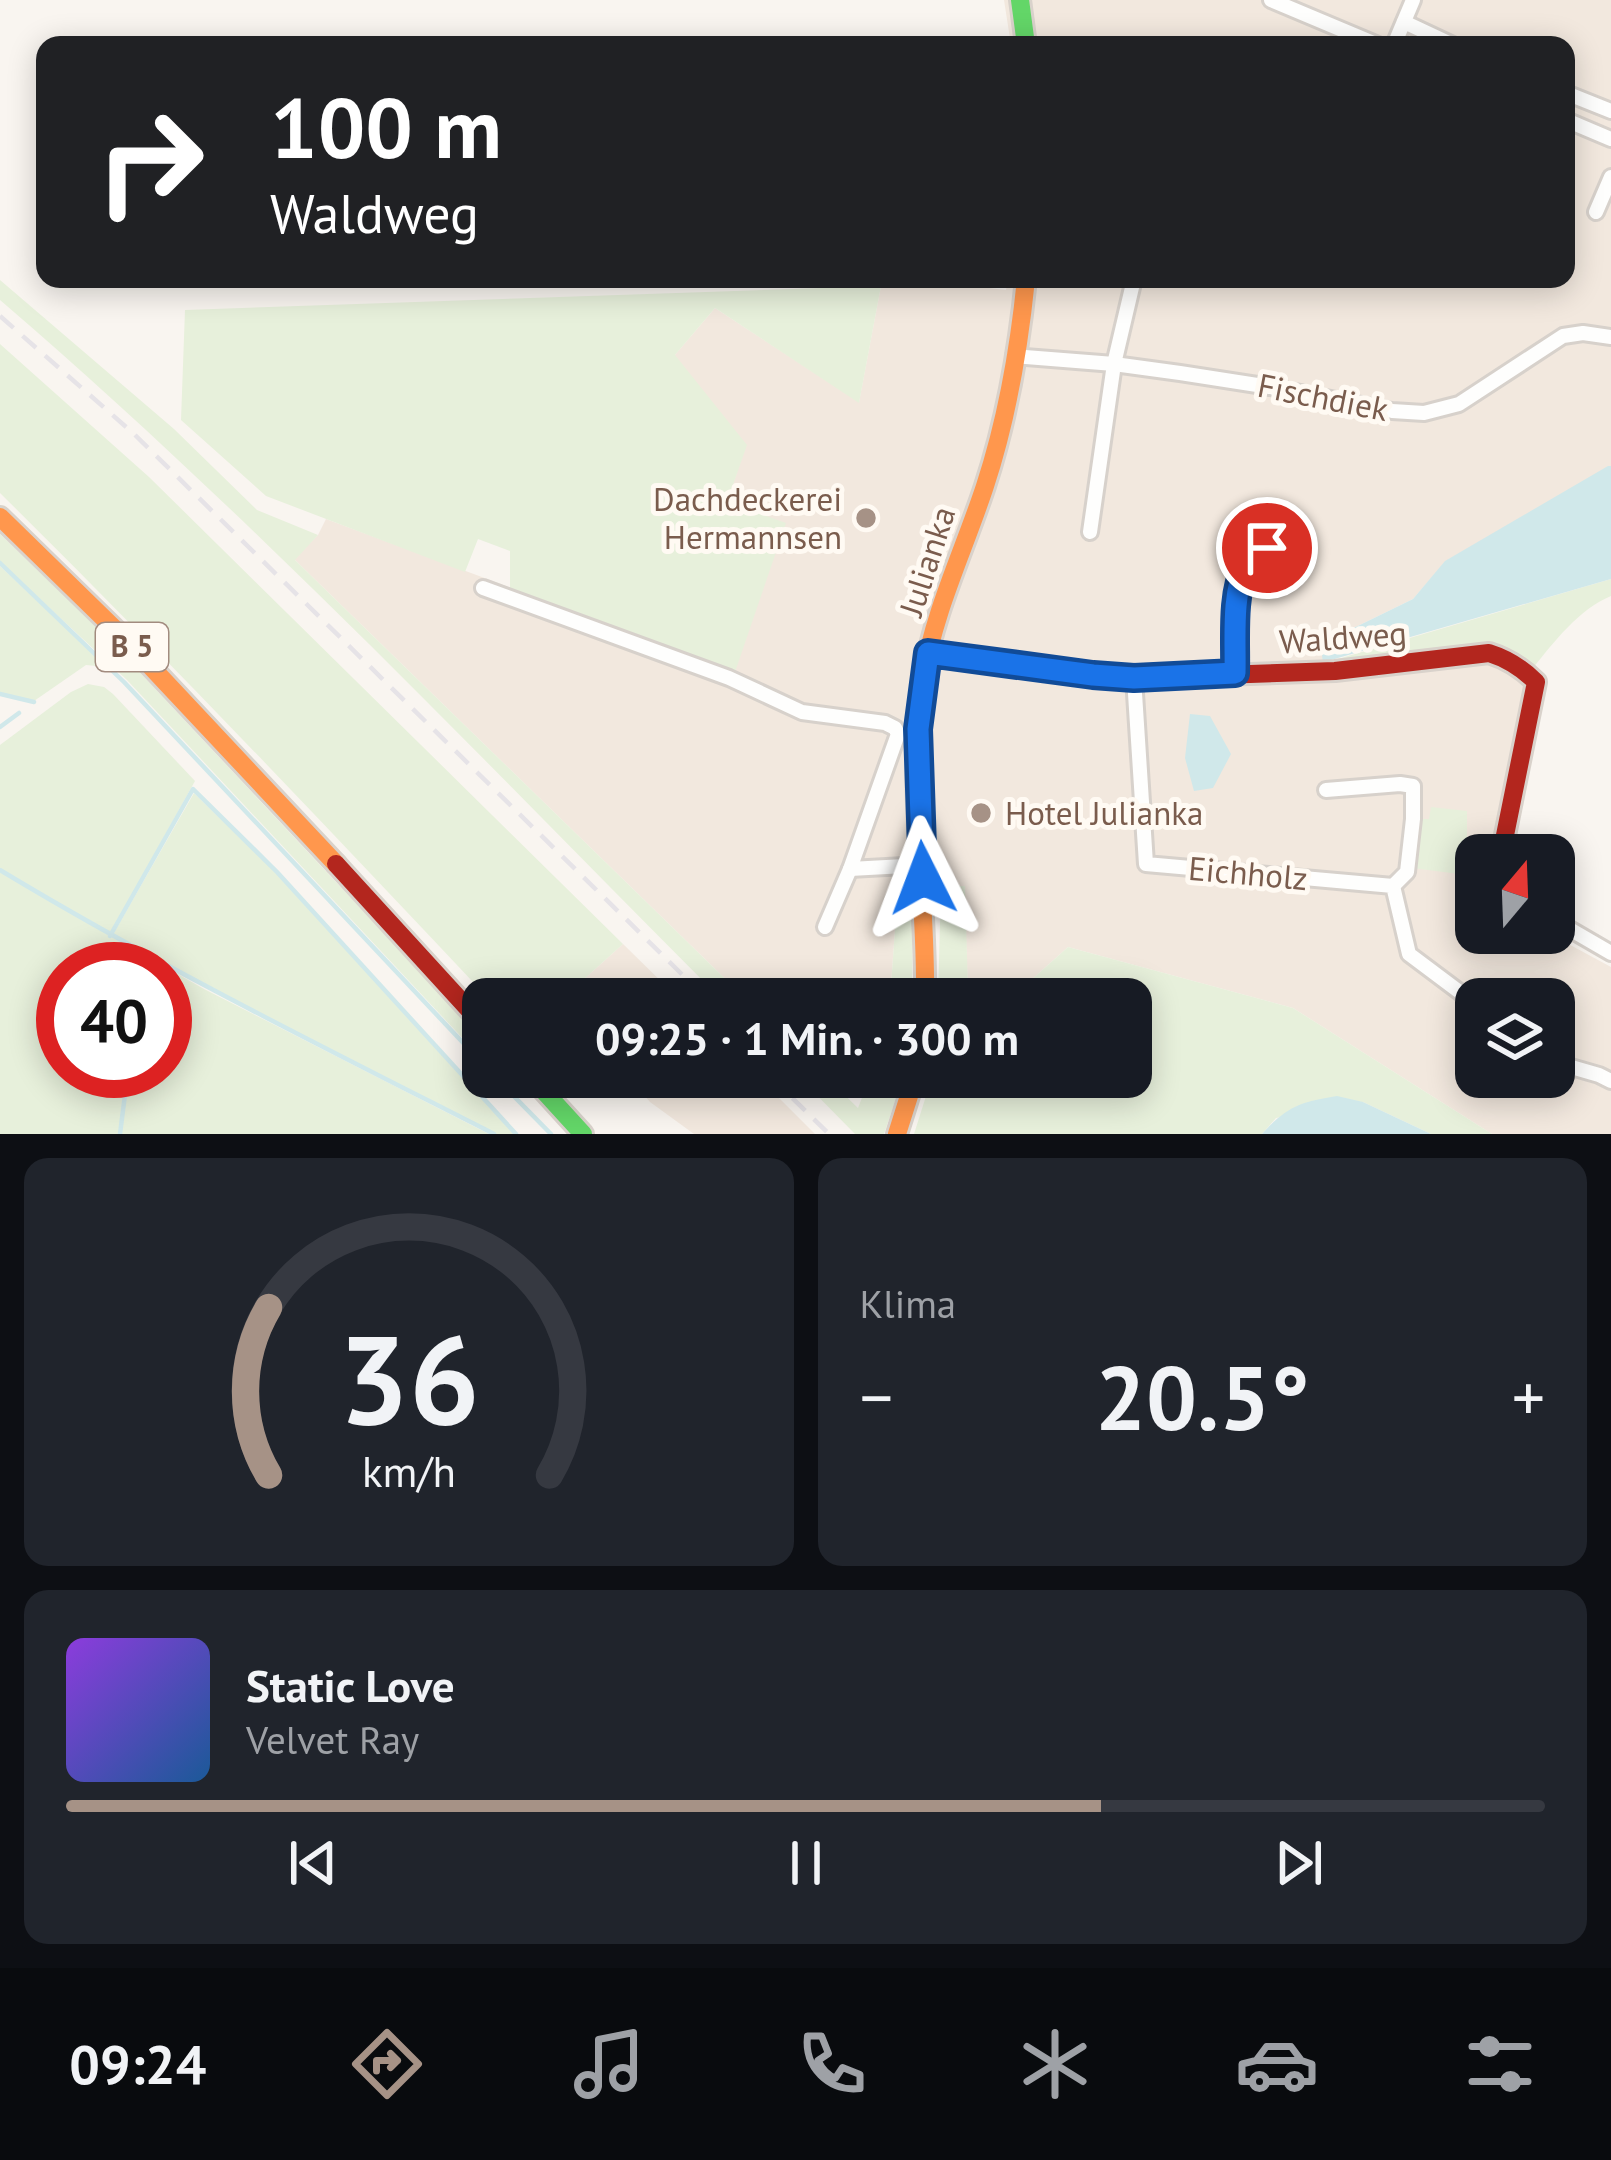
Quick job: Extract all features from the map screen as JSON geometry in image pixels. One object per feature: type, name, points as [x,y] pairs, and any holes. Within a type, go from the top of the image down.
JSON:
[{"type":"main road","points":[[1020,0],[1025,36]]},
{"type":"main road","name":"Julianka","points":[[925,978],[918,729],[928,653],[993,459],[1025,288]]},
{"type":"main road","name":"B 5","points":[[0,517],[146,661],[462,1002]]},
{"type":"main road","name":"Waldweg","points":[[928,653],[1134,678],[1354,669],[1489,653],[1503,657],[1537,682],[1505,834]]},
{"type":"main road","points":[[551,1098],[584,1134]]},
{"type":"main road","points":[[897,1134],[908,1098]]},
{"type":"street","points":[[1271,0],[1357,36]]},
{"type":"street","points":[[1398,36],[1413,0]]},
{"type":"street","points":[[1404,22],[1434,36]]},
{"type":"street","points":[[1575,97],[1611,111]]},
{"type":"street","points":[[1575,124],[1611,139]]},
{"type":"street","points":[[1596,212],[1611,177]]},
{"type":"street","points":[[1090,532],[1114,364],[1133,288]]},
{"type":"street","name":"Fischdiek","points":[[1014,356],[1114,364],[1424,413],[1459,404],[1563,337],[1582,332],[1611,337]]},
{"type":"street","points":[[1235,673],[1236,616],[1247,562],[1287,533]]},
{"type":"street","points":[[483,588],[729,678],[802,712],[895,728],[898,734],[825,927]]},
{"type":"street","name":"Eichholz","points":[[1134,678],[1146,865],[1393,886]]},
{"type":"street","points":[[1326,790],[1413,786],[1407,872],[1393,886],[1408,954],[1455,988]]},
{"type":"street","points":[[850,869],[923,866]]},
{"type":"street","points":[[1575,932],[1611,952]]},
{"type":"street","points":[[1575,1068],[1611,1081]]},
{"type":"shaded area","points":[[1004,0],[1611,0],[1611,466],[1446,561],[1413,599],[1329,640],[1330,663],[1486,646],[1533,668],[1494,834],[1455,834],[1455,954],[1575,954],[1575,948],[1611,967],[1611,1134],[1492,1134],[1293,1008],[1068,947],[1033,978],[968,978],[964,886],[898,888],[892,978],[724,978],[294,559],[318,535],[326,519],[735,671],[727,502],[746,445],[674,356],[715,308],[859,402],[881,288],[1575,288],[1575,36],[1010,36]]},
{"type":"shaded area","points":[[623,944],[658,978],[585,978]]},
{"type":"shaded area","points":[[646,1098],[779,1098],[815,1134],[694,1134]]},
{"type":"green space","points":[[0,280],[174,429],[257,510],[318,535],[295,560],[724,978],[700,978],[278,554],[0,300]]},
{"type":"green space","points":[[881,288],[859,403],[715,308],[675,355],[747,445],[727,502],[786,523],[735,672],[510,589],[510,551],[478,539],[465,572],[266,496],[181,420],[185,310]]},
{"type":"green space","points":[[0,344],[149,477],[623,944],[585,978],[469,978],[0,493]]},
{"type":"green space","points":[[0,534],[101,631],[462,1017],[462,1038],[127,680],[0,562]]},
{"type":"green space","points":[[0,566],[107,667],[86,665],[34,701],[0,693]]},
{"type":"green space","points":[[1611,579],[1611,596],[1578,618],[1533,668],[1510,651],[1330,663],[1331,661]]},
{"type":"green space","points":[[88,684],[113,694],[195,781],[110,934],[0,868],[0,745]]},
{"type":"green space","points":[[194,793],[276,873],[462,1077],[462,1098],[481,1098],[514,1134],[496,1134],[192,979],[192,942],[123,942],[112,936]]},
{"type":"green space","points":[[1431,807],[1467,811],[1467,834],[1455,834],[1455,873],[1412,868],[1417,819],[1429,819]]},
{"type":"green space","points":[[0,872],[122,942],[36,942],[36,1098],[192,1098],[192,982],[489,1134],[0,1134]]},
{"type":"green space","points":[[941,886],[965,886],[968,978],[939,978]]},
{"type":"green space","points":[[913,887],[912,978],[892,978],[898,888]]},
{"type":"green space","points":[[1068,947],[1293,1008],[1492,1134],[1431,1134],[1363,1102],[1276,1118],[1262,1134],[914,1134],[925,1098],[1152,1098],[1152,978],[1033,978]]},
{"type":"green space","points":[[820,1098],[848,1098],[858,1108],[862,1098],[896,1098],[884,1134],[855,1134]]},
{"type":"water","points":[[1608,466],[1611,579],[1323,663],[1329,640],[1413,599],[1445,561]]},
{"type":"water","points":[[1190,714],[1210,716],[1231,754],[1213,788],[1194,791],[1185,758]]},
{"type":"water","points":[[1337,1096],[1363,1102],[1431,1134],[1262,1134],[1295,1107]]},
{"type":"waterway","points":[[0,563],[124,682],[462,1042]]},
{"type":"waterway","points":[[0,694],[34,702]]},
{"type":"waterway","points":[[0,727],[19,713]]},
{"type":"waterway","points":[[110,936],[193,789],[277,872],[516,1134]]},
{"type":"waterway","points":[[0,870],[183,974],[494,1134]]},
{"type":"waterway","points":[[120,1134],[125,1098]]},
{"type":"waterway","points":[[516,1098],[551,1134]]},
{"type":"railway","points":[[0,316],[133,433],[686,978]]},
{"type":"railway","points":[[792,1098],[829,1134]]},
{"type":"traffic: fast","points":[[1020,0],[1025,36]]},
{"type":"traffic: fast","points":[[550,1098],[583,1134]]},
{"type":"traffic: slow","points":[[925,978],[916,758],[923,678],[942,605],[1000,435],[1025,288]]},
{"type":"traffic: slow","points":[[0,517],[125,639],[336,864]]},
{"type":"traffic: slow","points":[[897,1134],[908,1098]]},
{"type":"traffic: jam","points":[[929,654],[1134,678],[1335,671],[1496,655],[1536,682],[1505,834]]},
{"type":"traffic: jam","points":[[336,864],[462,1002]]},
{"type":"place","name":"Dachdeckerei Hermannsen","points":[[866,518]]},
{"type":"place","name":"Hotel Julianka","points":[[981,813]]},
{"type":"route","points":[[923,878],[917,760],[928,653],[1134,678],[1235,673],[1240,582],[1247,562],[1267,548]]}]
